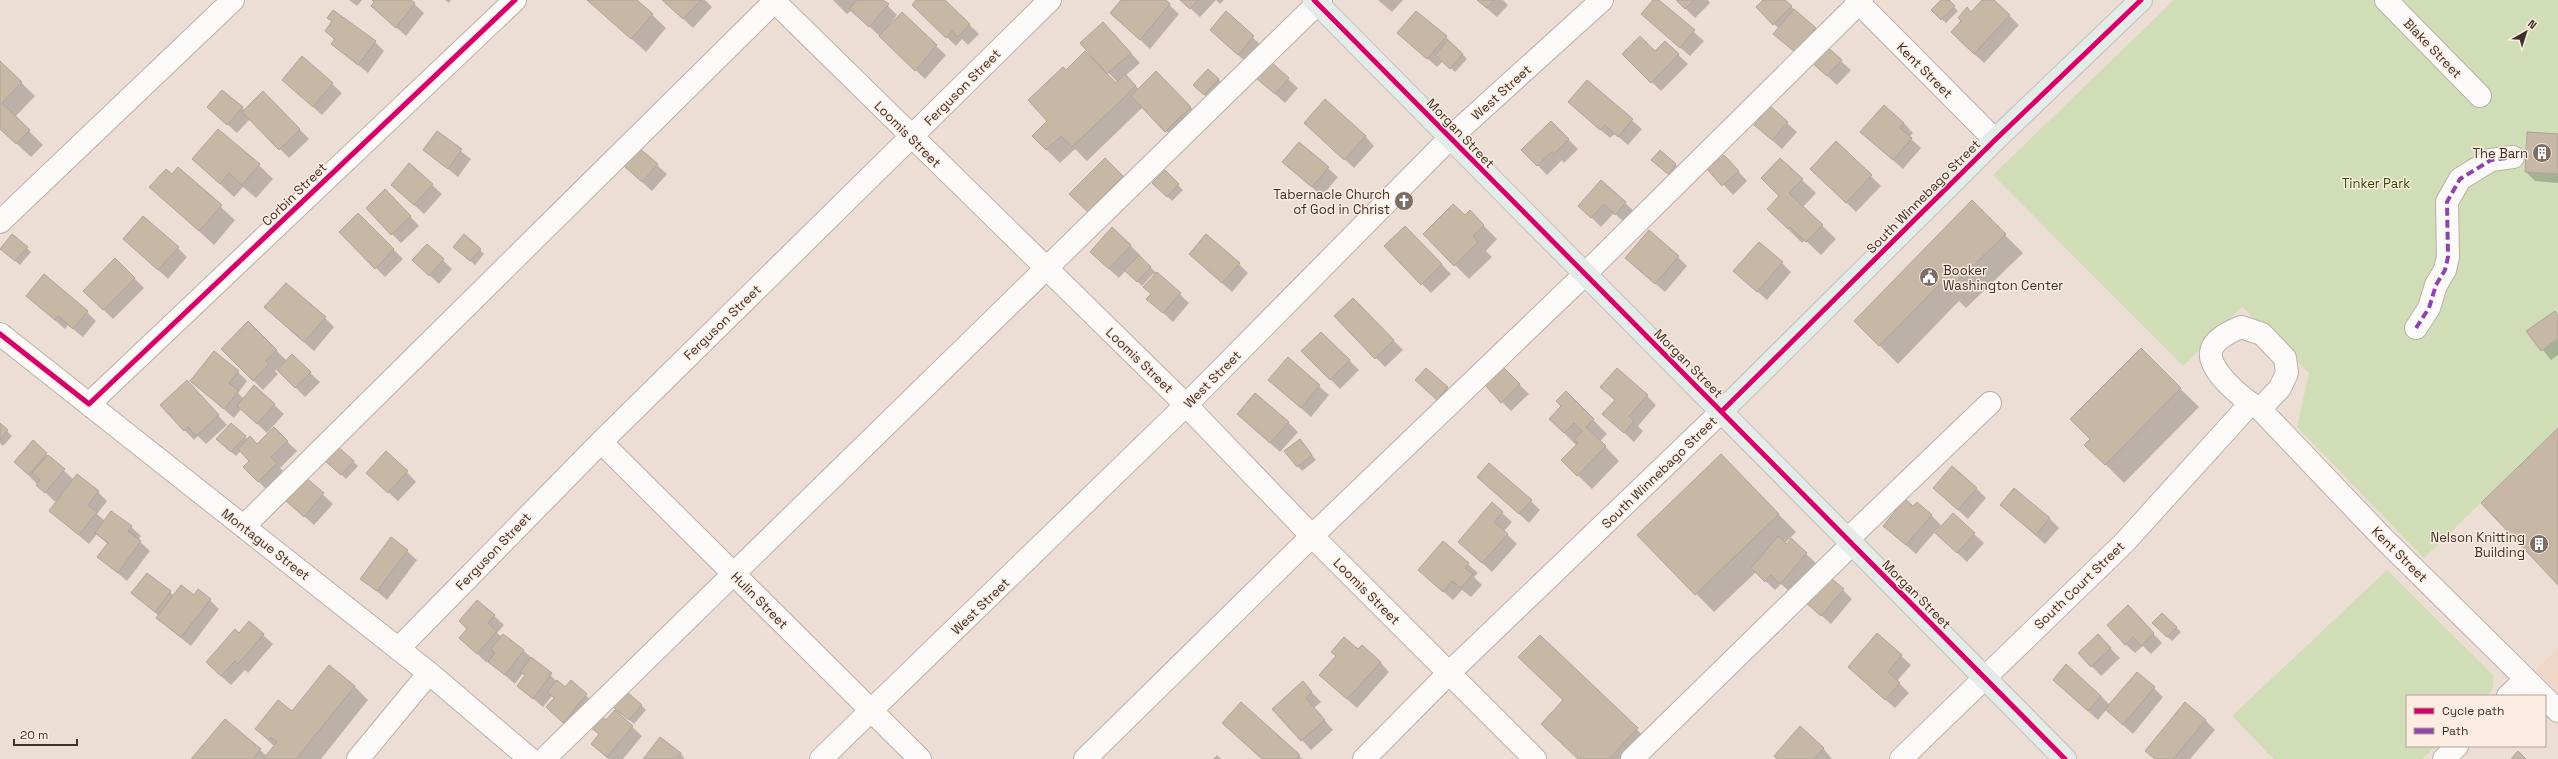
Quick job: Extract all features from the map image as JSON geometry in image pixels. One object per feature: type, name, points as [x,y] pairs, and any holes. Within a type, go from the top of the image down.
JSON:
[{"type":"main road","name":"South Winnebago Street","points":[[1722,411],[1995,140],[2141,0]]},
{"type":"main road","name":"Morgan Street","points":[[1317,1],[1584,275],[1722,411],[2065,759]]},
{"type":"street","points":[[0,222],[233,0]]},
{"type":"street","name":"Corbin Street","points":[[89,404],[515,0]]},
{"type":"street","points":[[244,526],[775,0]]},
{"type":"street","name":"Loomis Street","points":[[775,0],[911,137],[1186,405],[1312,536],[1535,759]]},
{"type":"street","name":"Ferguson Street","points":[[398,649],[600,442],[1050,0]]},
{"type":"street","name":"West Street","points":[[821,759],[1186,405],[1451,137],[1602,0]]},
{"type":"street","name":"Blake Street","points":[[2386,0],[2480,96]]},
{"type":"street","points":[[544,759],[1317,1]]},
{"type":"street","points":[[1085,759],[1312,536],[1584,275],[1859,1]]},
{"type":"street","name":"Kent Street","points":[[1859,1],[1995,140]]},
{"type":"street","points":[[2416,328],[2429,308],[2436,285],[2445,270],[2448,257],[2447,202],[2460,179],[2491,160],[2513,157]]},
{"type":"street","name":"Montague Street","points":[[0,334],[429,673],[530,759]]},
{"type":"street","points":[[1632,759],[1990,403]]},
{"type":"street","name":"Kent Street","points":[[2255,406],[2382,537],[2542,695]]},
{"type":"street","name":"South Court Street","points":[[1901,759],[2124,543],[2255,406]]},
{"type":"street","name":"South Winnebago Street","points":[[1364,759],[1450,673],[1722,411]]},
{"type":"street","name":"Hulin Street","points":[[600,442],[920,759]]},
{"type":"street","points":[[358,759],[429,673]]},
{"type":"street","points":[[2509,695],[2526,679]]},
{"type":"street","points":[[2546,699],[2558,711]]},
{"type":"street","points":[[2444,759],[2456,747]]},
{"type":"shaded area","points":[[2558,648],[2558,692],[2536,670]]},
{"type":"green space","name":"Tinker Park","points":[[2174,0],[2558,0],[2558,428],[2424,558],[2297,427],[2309,373],[2242,307],[2183,366],[1993,175]]},
{"type":"green space","points":[[2387,570],[2493,675],[2492,689],[2488,695],[2406,695],[2406,747],[2434,747],[2422,759],[2274,759],[2232,716]]},
{"type":"building","points":[[372,0],[411,0],[415,3],[396,28],[371,6],[374,2]]},
{"type":"building","points":[[587,0],[637,0],[653,14],[631,39]]},
{"type":"building","points":[[662,0],[701,0],[683,19]]},
{"type":"building","points":[[857,0],[883,0],[889,4],[869,27],[849,9]]},
{"type":"building","points":[[916,0],[945,0],[970,24],[958,37],[952,31],[946,38],[912,5]]},
{"type":"building","points":[[1121,0],[1166,0],[1170,4],[1140,40],[1110,13]]},
{"type":"building","points":[[1180,0],[1198,0],[1190,9]]},
{"type":"building","points":[[1477,0],[1494,0],[1487,8]]},
{"type":"building","points":[[1653,0],[1659,0],[1695,30],[1680,48],[1641,14]]},
{"type":"building","points":[[1676,0],[1694,0],[1685,9]]},
{"type":"building","points":[[1763,0],[1785,0],[1792,6],[1773,25],[1756,7]]},
{"type":"building","points":[[1941,0],[1949,0],[1955,6],[1941,20],[1931,10]]},
{"type":"building","points":[[1982,0],[1994,0],[2010,15],[1974,54],[1951,32],[1961,21],[1958,18],[1967,7],[1971,12]]},
{"type":"building","points":[[1794,9],[1816,28],[1795,52],[1773,34]]},
{"type":"building","points":[[333,10],[376,41],[358,65],[331,44],[335,39],[325,31],[332,21],[327,18]]},
{"type":"building","points":[[1226,11],[1254,36],[1238,55],[1210,30]]},
{"type":"building","points":[[1416,11],[1447,36],[1427,59],[1397,33]]},
{"type":"building","points":[[902,12],[937,45],[915,71],[879,36]]},
{"type":"building","points":[[1103,22],[1131,53],[1107,74],[1080,43]]},
{"type":"building","points":[[1640,36],[1655,51],[1665,41],[1679,54],[1651,83],[1622,54]]},
{"type":"building","points":[[1448,40],[1463,54],[1450,69],[1435,55]]},
{"type":"building","points":[[1825,45],[1842,60],[1827,76],[1811,62]]},
{"type":"building","points":[[1085,51],[1116,83],[1125,74],[1136,86],[1072,147],[1061,136],[1046,150],[1032,136],[1047,121],[1028,100],[1063,67],[1066,70]]},
{"type":"building","points":[[302,56],[333,83],[313,107],[282,80]]},
{"type":"building","points":[[0,61],[22,82],[2,103],[30,130],[16,144],[0,129]]},
{"type":"building","points":[[1270,61],[1289,78],[1275,94],[1256,78]]},
{"type":"building","points":[[1208,69],[1219,79],[1204,95],[1193,85]]},
{"type":"building","points":[[1156,71],[1191,107],[1165,132],[1131,96]]},
{"type":"building","points":[[1587,80],[1633,119],[1618,137],[1605,125],[1600,130],[1568,102]]},
{"type":"building","points":[[222,90],[243,107],[227,125],[207,107]]},
{"type":"building","points":[[263,91],[300,129],[279,150],[242,112]]},
{"type":"building","points":[[1325,99],[1366,136],[1344,160],[1304,123]]},
{"type":"building","points":[[1884,105],[1904,123],[1900,128],[1912,138],[1893,160],[1860,132]]},
{"type":"building","points":[[1770,106],[1788,122],[1772,140],[1754,125]]},
{"type":"building","points":[[1551,121],[1569,139],[1554,154],[1551,152],[1537,166],[1521,150]]},
{"type":"building","points":[[218,129],[260,164],[242,185],[229,173],[220,184],[192,159]]},
{"type":"building","points":[[437,131],[462,149],[448,169],[423,150]]},
{"type":"building","name":"The Barn","points":[[2527,132],[2558,134],[2558,174],[2525,172]]},
{"type":"building","points":[[1836,141],[1872,175],[1846,203],[1810,169]]},
{"type":"building","points":[[1299,142],[1329,167],[1312,187],[1282,162]]},
{"type":"building","points":[[639,148],[658,164],[642,182],[624,166]]},
{"type":"building","points":[[1660,150],[1676,164],[1668,174],[1651,160]]},
{"type":"building","points":[[1724,155],[1739,171],[1722,186],[1707,169]]},
{"type":"building","points":[[1105,158],[1123,176],[1088,212],[1069,194]]},
{"type":"building","points":[[1780,158],[1803,179],[1789,193],[1823,225],[1806,242],[1790,227],[1788,229],[1767,209],[1779,196],[1761,178]]},
{"type":"building","points":[[409,163],[433,184],[414,205],[391,185]]},
{"type":"building","points":[[178,167],[222,205],[199,231],[149,187],[166,169],[172,174]]},
{"type":"building","points":[[1165,170],[1179,184],[1167,197],[1152,183]]},
{"type":"building","points":[[1601,180],[1626,202],[1615,215],[1604,204],[1591,218],[1578,206]]},
{"type":"building","points":[[385,189],[411,216],[391,235],[366,208]]},
{"type":"building","name":"Booker Washington Center","points":[[1972,200],[2006,234],[1948,290],[1940,284],[1879,346],[1854,321]]},
{"type":"building","points":[[1453,204],[1465,215],[1470,210],[1484,225],[1473,236],[1478,242],[1454,266],[1423,234]]},
{"type":"building","points":[[358,213],[394,249],[375,269],[339,232]]},
{"type":"building","points":[[143,216],[179,247],[158,270],[123,239]]},
{"type":"building","points":[[1405,226],[1442,264],[1421,285],[1384,246]]},
{"type":"building","points":[[1112,227],[1131,245],[1109,269],[1090,252]]},
{"type":"building","points":[[1649,230],[1679,256],[1655,284],[1625,258]]},
{"type":"building","points":[[12,234],[28,247],[15,261],[0,249]]},
{"type":"building","points":[[464,234],[481,249],[470,261],[453,247]]},
{"type":"building","points":[[1206,234],[1240,263],[1222,283],[1189,254]]},
{"type":"building","points":[[1759,242],[1783,262],[1757,292],[1733,271]]},
{"type":"building","points":[[427,244],[444,259],[429,276],[412,260]]},
{"type":"building","points":[[1139,255],[1151,267],[1137,282],[1124,270]]},
{"type":"building","points":[[115,258],[135,278],[103,310],[83,291]]},
{"type":"building","points":[[1157,272],[1181,293],[1163,313],[1146,299],[1151,294],[1143,287]]},
{"type":"building","points":[[44,274],[88,311],[73,329],[58,316],[55,320],[26,296]]},
{"type":"building","points":[[286,283],[326,317],[304,342],[264,307]]},
{"type":"building","points":[[1353,298],[1394,340],[1375,359],[1334,316]]},
{"type":"building","points":[[2555,311],[2558,316],[2558,339],[2541,351],[2526,331]]},
{"type":"building","points":[[248,321],[277,350],[266,361],[269,364],[253,381],[221,349]]},
{"type":"building","points":[[1321,332],[1350,360],[1330,380],[1301,351]]},
{"type":"building","points":[[2141,348],[2181,388],[2105,465],[2084,445],[2090,439],[2070,419]]},
{"type":"building","points":[[214,351],[239,371],[229,383],[239,391],[224,409],[190,381]]},
{"type":"building","points":[[292,354],[311,372],[295,388],[277,370]]},
{"type":"building","points":[[1288,357],[1320,385],[1301,408],[1268,380]]},
{"type":"building","points":[[1503,367],[1520,384],[1501,403],[1485,385]]},
{"type":"building","points":[[1426,368],[1448,387],[1437,400],[1415,380]]},
{"type":"building","points":[[1617,368],[1648,395],[1629,416],[1634,421],[1624,433],[1602,414],[1615,400],[1600,387]]},
{"type":"building","points":[[187,380],[219,415],[196,436],[188,427],[184,431],[160,405]]},
{"type":"building","points":[[254,385],[275,404],[257,424],[237,406]]},
{"type":"building","points":[[1566,391],[1594,419],[1586,427],[1606,446],[1577,476],[1561,460],[1578,443],[1575,439],[1582,431],[1574,423],[1564,433],[1549,419],[1561,406],[1556,401]]},
{"type":"building","points":[[1255,393],[1289,422],[1270,443],[1237,414]]},
{"type":"building","points":[[0,423],[8,430],[0,440]]},
{"type":"building","points":[[231,423],[246,436],[231,452],[216,439]]},
{"type":"building","points":[[274,427],[288,441],[271,457],[277,463],[258,482],[243,467],[249,461],[238,449],[250,436],[257,444]]},
{"type":"building","name":"Nelson Knitting Building","points":[[2558,428],[2558,585],[2481,503]]},
{"type":"building","points":[[1300,439],[1312,455],[1297,467],[1284,451]]},
{"type":"building","points":[[33,440],[47,453],[29,475],[14,462]]},
{"type":"building","points":[[336,445],[354,461],[341,475],[323,459]]},
{"type":"building","points":[[386,451],[408,471],[388,493],[366,473]]},
{"type":"building","points":[[1721,454],[1779,514],[1695,595],[1637,535]]},
{"type":"building","points":[[48,455],[65,469],[45,493],[36,485],[40,480],[32,473]]},
{"type":"building","points":[[1489,463],[1532,500],[1519,514],[1477,477]]},
{"type":"building","points":[[1952,466],[1977,488],[1958,510],[1933,488]]},
{"type":"building","points":[[77,474],[99,491],[88,505],[97,512],[79,535],[49,511]]},
{"type":"building","points":[[305,477],[324,493],[304,517],[285,500]]},
{"type":"building","points":[[2014,488],[2050,518],[2036,535],[2000,505]]},
{"type":"building","points":[[1905,499],[1913,506],[1917,502],[1932,515],[1906,545],[1883,526]]},
{"type":"building","points":[[1492,502],[1503,512],[1494,522],[1508,534],[1482,563],[1458,542]]},
{"type":"building","points":[[111,511],[132,526],[128,531],[141,541],[118,573],[97,557],[108,543],[95,533]]},
{"type":"building","points":[[1953,513],[1975,533],[1957,553],[1935,533]]},
{"type":"building","points":[[1778,536],[1787,544],[1791,538],[1807,553],[1780,584],[1771,575],[1765,582],[1751,568]]},
{"type":"building","points":[[391,537],[408,550],[377,591],[360,579]]},
{"type":"building","points":[[1443,541],[1469,563],[1465,568],[1473,574],[1461,588],[1452,581],[1443,592],[1418,570]]},
{"type":"building","points":[[147,573],[171,591],[155,612],[131,593]]},
{"type":"building","points":[[1827,575],[1844,589],[1821,616],[1805,602]]},
{"type":"building","points":[[181,585],[194,595],[198,589],[211,599],[181,637],[156,618]]},
{"type":"building","points":[[477,600],[495,615],[488,623],[497,631],[477,654],[459,638],[467,629],[459,621]]},
{"type":"building","points":[[2128,605],[2154,633],[2141,646],[2133,637],[2125,645],[2107,625]]},
{"type":"building","points":[[2162,613],[2177,627],[2167,637],[2152,623]]},
{"type":"building","points":[[249,621],[264,634],[238,664],[235,661],[221,676],[206,662],[235,629],[239,633]]},
{"type":"building","points":[[1877,633],[1902,655],[1888,672],[1900,683],[1885,700],[1848,667]]},
{"type":"building","points":[[503,634],[524,650],[505,675],[488,662],[495,653],[491,649]]},
{"type":"building","points":[[2098,634],[2111,648],[2091,667],[2078,653]]},
{"type":"building","points":[[1540,635],[1638,728],[1609,759],[1578,759],[1541,724],[1563,700],[1518,657]]},
{"type":"building","points":[[1344,637],[1358,649],[1362,645],[1381,662],[1347,699],[1319,675],[1336,656],[1331,652]]},
{"type":"building","points":[[531,657],[552,673],[533,699],[517,686],[525,675],[520,672]]},
{"type":"building","points":[[2066,664],[2101,696],[2088,711],[2053,680]]},
{"type":"building","points":[[329,665],[355,686],[296,759],[264,758],[277,742],[271,737],[269,740],[255,729],[278,700],[292,711]]},
{"type":"building","points":[[2137,672],[2155,687],[2123,725],[2105,709]]},
{"type":"building","points":[[557,680],[565,687],[571,680],[587,694],[563,723],[546,707],[554,698],[547,692]]},
{"type":"building","points":[[1303,681],[1312,692],[1306,698],[1325,720],[1301,741],[1272,709]]},
{"type":"building","points":[[626,691],[642,705],[629,720],[613,707]]},
{"type":"building","points":[[1241,702],[1300,755],[1296,759],[1262,759],[1222,723]]},
{"type":"building","points":[[2185,702],[2206,720],[2173,759],[2155,759],[2145,751]]},
{"type":"building","points":[[615,710],[633,726],[607,757],[591,744],[599,734],[590,727],[600,715],[606,720]]},
{"type":"building","points":[[225,719],[261,749],[253,759],[191,759]]},
{"type":"building","points":[[1800,726],[1824,748],[1814,759],[1777,759],[1774,756]]},
{"type":"building","points":[[660,737],[681,753],[677,759],[643,759]]},
{"type":"building","points":[[2518,751],[2526,759],[2511,759]]},
{"type":"marked path","points":[[2416,328],[2429,308],[2436,285],[2445,270],[2448,257],[2447,202],[2460,179],[2491,160],[2513,157]]},
{"type":"cycle path","points":[[0,334],[89,404],[515,0]]},
{"type":"cycle path","points":[[1314,0],[2065,759]]},
{"type":"cycle path","points":[[1722,411],[1995,140],[2141,0]]},
{"type":"place","name":"The Barn","points":[[2542,153]]},
{"type":"place","name":"Tabernacle Church of God in Christ","points":[[1404,201]]},
{"type":"place","name":"Booker Washington Center","points":[[1929,277]]},
{"type":"place","name":"Nelson Knitting Building","points":[[2539,544]]}]
